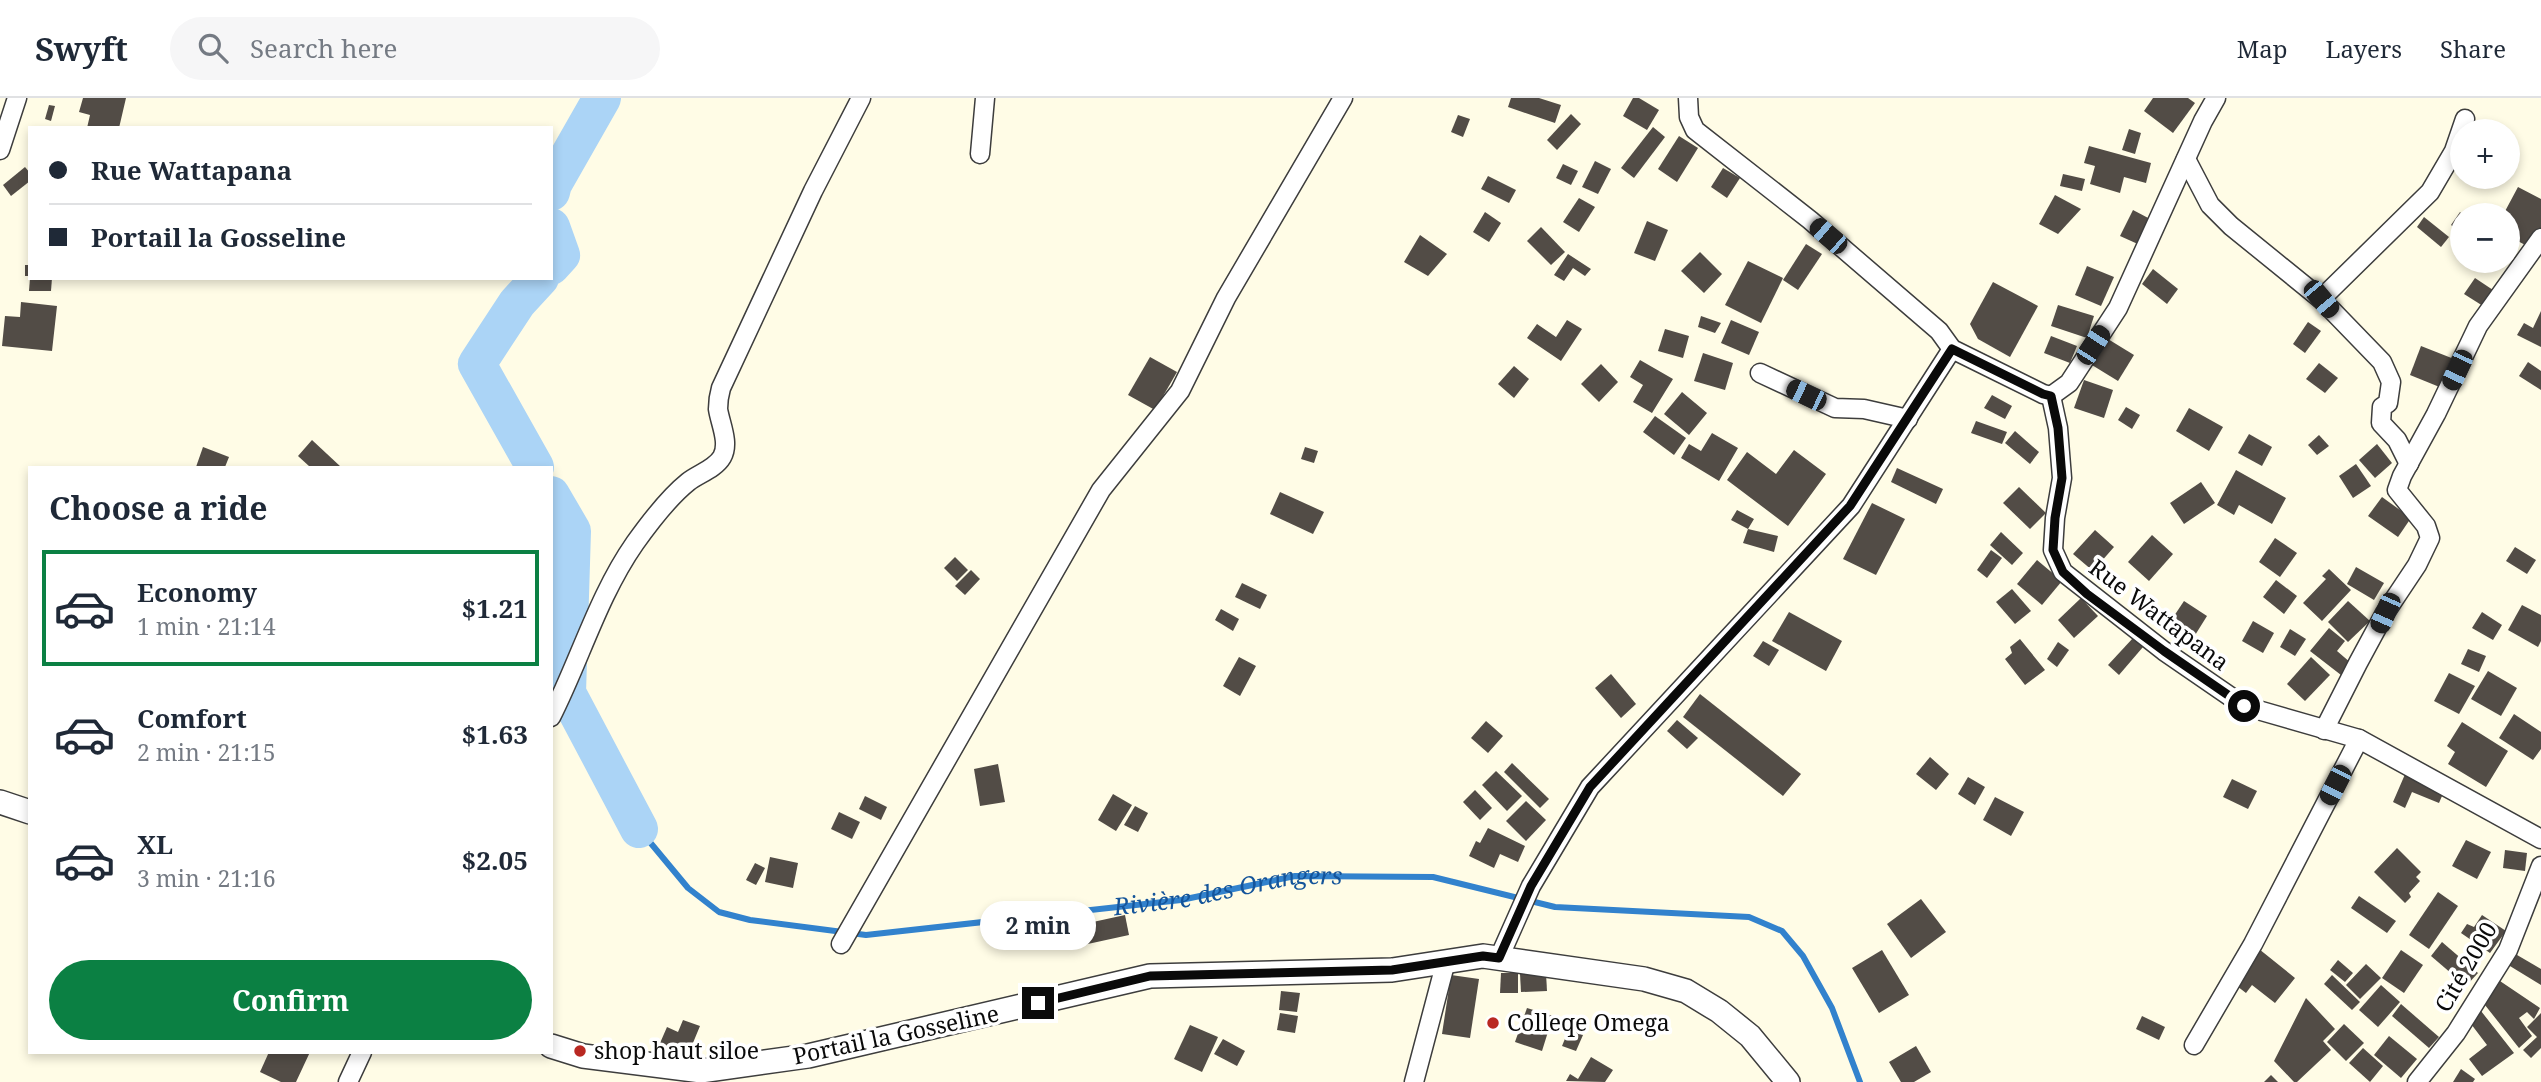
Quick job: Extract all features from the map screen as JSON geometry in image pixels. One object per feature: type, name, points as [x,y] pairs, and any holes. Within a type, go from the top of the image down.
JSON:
[{"type":"street","points":[[0,150],[17,98]]},
{"type":"street","points":[[553,713],[604,597],[636,542],[687,482],[716,464],[722,456],[725,449],[718,407],[721,388],[813,191],[861,98]]},
{"type":"street","points":[[980,154],[985,98]]},
{"type":"street","points":[[842,944],[1101,491],[1180,391],[1226,298],[1343,98]]},
{"type":"street","points":[[1688,98],[1689,117],[1695,130],[1810,220],[1939,331],[1952,349],[2051,396],[2069,383],[2118,308],[2216,98]]},
{"type":"street","points":[[2321,299],[2430,192],[2450,158]]},
{"type":"street","points":[[2186,159],[2210,205],[2231,226],[2321,299],[2386,370],[2391,382],[2390,394],[2388,403],[2382,407],[2381,423],[2397,440],[2410,464]]},
{"type":"street","points":[[2324,730],[2385,613],[2407,581],[2430,538],[2426,526],[2397,490],[2478,326],[2541,238]]},
{"type":"street","points":[[1499,958],[1531,886],[1590,787],[1850,506],[1952,349]]},
{"type":"street","points":[[1760,373],[1835,408],[1864,409],[1908,419]]},
{"type":"street","name":"Rue Wattapana","points":[[2051,396],[2058,428],[2062,478],[2053,550],[2063,572],[2087,594],[2244,706],[2359,739],[2541,839]]},
{"type":"street","points":[[2194,1045],[2253,944],[2359,739]]},
{"type":"street","points":[[0,802],[28,811]]},
{"type":"street","name":"Cité 2000","points":[[2417,1082],[2456,1033],[2508,950],[2541,866]]},
{"type":"street","name":"Portail la Gosseline","points":[[553,1047],[583,1056],[701,1071],[808,1056],[1150,976],[1392,970],[1483,956],[1644,979],[1686,991],[1750,1036],[1788,1082]]},
{"type":"street","points":[[1414,1082],[1446,961]]},
{"type":"street","points":[[348,1082],[361,1054]]},
{"type":"building","points":[[83,98],[126,98],[119,126],[87,126],[90,115],[79,112]]},
{"type":"building","points":[[1511,98],[1539,98],[1561,105],[1555,123],[1508,107]]},
{"type":"building","points":[[1633,98],[1639,98],[1659,110],[1647,130],[1623,116]]},
{"type":"building","points":[[2153,98],[2188,98],[2195,103],[2173,133],[2144,111]]},
{"type":"building","points":[[49,105],[55,106],[51,121],[45,119]]},
{"type":"building","points":[[1571,114],[1581,124],[1557,150],[1547,140]]},
{"type":"building","points":[[1458,115],[1470,119],[1463,137],[1451,132]]},
{"type":"building","points":[[1653,127],[1665,137],[1634,178],[1621,168]]},
{"type":"building","points":[[2129,129],[2141,133],[2135,154],[2122,150]]},
{"type":"building","points":[[1679,136],[1698,148],[1677,182],[1658,169]]},
{"type":"building","points":[[2089,146],[2151,163],[2146,183],[2124,177],[2120,193],[2090,184],[2095,166],[2084,163]]},
{"type":"building","points":[[1595,161],[1611,169],[1598,194],[1582,187]]},
{"type":"building","points":[[1563,164],[1578,171],[1571,185],[1556,178]]},
{"type":"building","points":[[25,167],[28,171],[28,183],[11,196],[3,185]]},
{"type":"building","points":[[1723,168],[1740,178],[1727,198],[1711,187]]},
{"type":"building","points":[[2063,174],[2085,179],[2082,191],[2060,186]]},
{"type":"building","points":[[1488,176],[1516,190],[1509,203],[1481,189]]},
{"type":"building","points":[[2520,188],[2541,199],[2541,234],[2533,249],[2520,242],[2520,203],[2509,203]]},
{"type":"building","points":[[2055,195],[2081,209],[2058,234],[2039,224]]},
{"type":"building","points":[[1579,198],[1595,207],[1579,232],[1563,222]]},
{"type":"building","points":[[2133,210],[2152,220],[2140,245],[2120,236]]},
{"type":"building","points":[[1485,212],[1501,223],[1489,242],[1473,232]]},
{"type":"building","points":[[2424,217],[2449,237],[2441,247],[2417,227]]},
{"type":"building","points":[[1647,221],[1668,230],[1655,261],[1634,253]]},
{"type":"building","points":[[1541,227],[1565,252],[1551,265],[1527,241]]},
{"type":"building","points":[[1420,235],[1447,254],[1428,276],[1404,262]]},
{"type":"building","points":[[1806,244],[1822,254],[1798,290],[1783,280]]},
{"type":"building","points":[[1700,252],[1722,274],[1704,293],[1681,271]]},
{"type":"building","points":[[1568,254],[1591,269],[1585,276],[1573,268],[1564,281],[1554,275]]},
{"type":"building","points":[[1748,261],[1783,278],[1761,323],[1725,305]]},
{"type":"building","points":[[25,265],[28,265],[28,276],[25,276]]},
{"type":"building","points":[[2087,266],[2114,277],[2101,306],[2075,295]]},
{"type":"building","points":[[2153,269],[2178,289],[2167,304],[2142,284]]},
{"type":"building","points":[[2475,278],[2493,290],[2483,306],[2464,294]]},
{"type":"building","points":[[30,280],[52,280],[51,291],[29,291]]},
{"type":"building","points":[[1993,282],[2038,306],[2010,357],[1978,339],[1970,324]]},
{"type":"building","points":[[21,302],[57,306],[52,351],[2,346],[5,316],[20,317]]},
{"type":"building","points":[[2058,305],[2094,316],[2087,338],[2051,326]]},
{"type":"building","points":[[2541,311],[2541,347],[2517,335],[2524,323],[2533,328]]},
{"type":"building","points":[[1701,316],[1721,323],[1715,333],[1698,327]]},
{"type":"building","points":[[1567,320],[1582,329],[1561,361],[1527,338],[1537,324],[1556,337]]},
{"type":"building","points":[[1731,320],[1759,332],[1749,355],[1721,343]]},
{"type":"building","points":[[2308,322],[2321,331],[2305,353],[2293,344]]},
{"type":"building","points":[[1665,329],[1689,336],[1683,358],[1658,351]]},
{"type":"building","points":[[2051,336],[2077,346],[2070,363],[2044,353]]},
{"type":"building","points":[[2103,336],[2134,355],[2118,381],[2087,362]]},
{"type":"building","points":[[2421,346],[2454,359],[2442,388],[2410,375]]},
{"type":"building","points":[[1703,353],[1733,363],[1725,390],[1694,381]]},
{"type":"building","points":[[1150,357],[1177,372],[1155,410],[1128,395]]},
{"type":"building","points":[[1640,360],[1673,379],[1652,413],[1633,402],[1643,385],[1630,377]]},
{"type":"building","points":[[2528,362],[2541,371],[2541,390],[2519,376]]},
{"type":"building","points":[[2319,363],[2338,378],[2325,393],[2306,379]]},
{"type":"building","points":[[1601,364],[1618,382],[1599,402],[1581,384]]},
{"type":"building","points":[[1514,366],[1529,379],[1514,398],[1498,384]]},
{"type":"building","points":[[2084,380],[2113,390],[2104,418],[2074,408]]},
{"type":"building","points":[[1682,392],[1707,413],[1689,435],[1664,414]]},
{"type":"building","points":[[1992,395],[2012,406],[2005,419],[1984,408]]},
{"type":"building","points":[[2126,407],[2140,415],[2132,429],[2118,420]]},
{"type":"building","points":[[2189,408],[2223,427],[2209,451],[2176,431]]},
{"type":"building","points":[[1655,416],[1686,438],[1674,455],[1643,432]]},
{"type":"building","points":[[1976,421],[2007,432],[2002,444],[1971,433]]},
{"type":"building","points":[[2015,431],[2039,452],[2030,464],[2005,443]]},
{"type":"building","points":[[1712,433],[1738,448],[1719,481],[1681,458],[1689,444],[1701,451]]},
{"type":"building","points":[[2249,434],[2272,447],[2262,466],[2238,453]]},
{"type":"building","points":[[2319,435],[2329,446],[2317,455],[2308,445]]},
{"type":"building","points":[[312,440],[340,466],[309,466],[298,456]]},
{"type":"building","points":[[2377,444],[2392,463],[2375,478],[2359,460]]},
{"type":"building","points":[[203,447],[229,457],[225,466],[196,466]]},
{"type":"building","points":[[1305,447],[1318,451],[1314,463],[1301,459]]},
{"type":"building","points":[[1794,450],[1826,474],[1788,526],[1727,480],[1747,452],[1776,474]]},
{"type":"building","points":[[2356,464],[2371,486],[2353,498],[2339,476]]},
{"type":"building","points":[[1897,468],[1943,489],[1936,504],[1891,482]]},
{"type":"building","points":[[2236,470],[2286,498],[2272,524],[2239,505],[2234,515],[2217,505]]},
{"type":"building","points":[[2201,482],[2215,503],[2184,524],[2170,503]]},
{"type":"building","points":[[2019,487],[2046,513],[2030,529],[2003,503]]},
{"type":"building","points":[[1280,492],[1324,512],[1313,534],[1270,514]]},
{"type":"building","points":[[2382,497],[2411,518],[2398,537],[2368,516]]},
{"type":"building","points":[[1872,503],[1905,519],[1876,575],[1843,559]]},
{"type":"building","points":[[1737,510],[1754,519],[1748,529],[1731,520]]},
{"type":"building","points":[[1748,529],[1778,536],[1774,552],[1743,543]]},
{"type":"building","points":[[2095,530],[2114,547],[2093,571],[2073,554]]},
{"type":"building","points":[[2001,532],[2023,553],[2012,565],[1990,545]]},
{"type":"building","points":[[2152,535],[2173,554],[2149,581],[2128,562]]},
{"type":"building","points":[[2275,538],[2297,553],[2280,577],[2259,562]]},
{"type":"building","points":[[2515,547],[2536,560],[2527,574],[2506,561]]},
{"type":"building","points":[[1991,550],[2002,558],[1987,578],[1977,570]]},
{"type":"building","points":[[955,557],[968,570],[957,581],[944,568]]},
{"type":"building","points":[[2037,560],[2062,581],[2042,605],[2017,584]]},
{"type":"building","points":[[2356,567],[2384,583],[2374,600],[2347,584]]},
{"type":"building","points":[[2329,569],[2351,590],[2322,621],[2303,603],[2326,579],[2322,576]]},
{"type":"building","points":[[971,570],[980,579],[965,595],[955,586]]},
{"type":"building","points":[[2276,580],[2297,596],[2284,614],[2263,597]]},
{"type":"building","points":[[1242,583],[1267,595],[1260,609],[1235,597]]},
{"type":"building","points":[[2012,589],[2031,611],[2015,624],[1996,602]]},
{"type":"building","points":[[2081,598],[2098,616],[2074,638],[2058,620]]},
{"type":"building","points":[[2184,601],[2207,616],[2192,640],[2168,625]]},
{"type":"building","points":[[2348,601],[2370,621],[2348,642],[2328,622]]},
{"type":"building","points":[[2522,605],[2541,615],[2541,641],[2538,647],[2508,630]]},
{"type":"building","points":[[1221,609],[1239,619],[1233,631],[1215,620]]},
{"type":"building","points":[[1789,612],[1842,641],[1826,671],[1772,641]]},
{"type":"building","points":[[2482,612],[2502,625],[2493,640],[2472,628]]},
{"type":"building","points":[[2253,621],[2274,633],[2263,653],[2242,641]]},
{"type":"building","points":[[2329,628],[2345,641],[2337,651],[2351,663],[2341,675],[2310,651]]},
{"type":"building","points":[[2290,629],[2306,639],[2295,656],[2280,647]]},
{"type":"building","points":[[2133,638],[2143,647],[2119,675],[2108,665]]},
{"type":"building","points":[[2020,639],[2045,670],[2025,685],[2005,659],[2012,653],[2010,647]]},
{"type":"building","points":[[1763,641],[1779,650],[1769,666],[1753,656]]},
{"type":"building","points":[[2058,642],[2069,650],[2057,667],[2047,659]]},
{"type":"building","points":[[2468,649],[2486,656],[2479,672],[2461,664]]},
{"type":"building","points":[[1239,657],[1256,666],[1240,696],[1223,686]]},
{"type":"building","points":[[2311,657],[2330,675],[2305,701],[2287,684]]},
{"type":"building","points":[[2488,671],[2517,688],[2501,716],[2471,699]]},
{"type":"building","points":[[2449,673],[2475,686],[2459,714],[2434,701]]},
{"type":"building","points":[[1611,674],[1636,704],[1621,718],[1595,688]]},
{"type":"building","points":[[1700,694],[1801,774],[1783,796],[1683,717]]},
{"type":"building","points":[[2514,714],[2541,732],[2541,749],[2533,760],[2499,738]]},
{"type":"building","points":[[1677,720],[1698,738],[1687,749],[1667,731]]},
{"type":"building","points":[[1486,721],[1503,736],[1488,753],[1471,738]]},
{"type":"building","points":[[2462,722],[2508,751],[2486,787],[2448,764],[2455,752],[2447,746]]},
{"type":"building","points":[[1930,757],[1949,774],[1936,790],[1916,774]]},
{"type":"building","points":[[1512,763],[1549,799],[1540,808],[1504,772]]},
{"type":"building","points":[[998,764],[1005,802],[980,806],[974,769]]},
{"type":"building","points":[[1496,771],[1522,796],[1507,811],[1482,785]]},
{"type":"building","points":[[2406,772],[2445,789],[2439,803],[2412,792],[2405,808],[2393,802]]},
{"type":"building","points":[[1968,777],[1985,787],[1975,805],[1958,794]]},
{"type":"building","points":[[2232,779],[2257,791],[2248,809],[2223,797]]},
{"type":"building","points":[[1475,790],[1492,808],[1480,820],[1463,802]]},
{"type":"building","points":[[1113,794],[1132,805],[1116,831],[1098,820]]},
{"type":"building","points":[[865,796],[887,807],[881,820],[859,809]]},
{"type":"building","points":[[1995,797],[2024,812],[2011,836],[1983,820]]},
{"type":"building","points":[[1526,801],[1546,820],[1526,841],[1506,821]]},
{"type":"building","points":[[1135,806],[1148,813],[1138,832],[1124,825]]},
{"type":"building","points":[[839,812],[860,822],[852,839],[831,829]]},
{"type":"building","points":[[1488,828],[1525,846],[1518,862],[1500,854],[1494,868],[1469,856],[1476,841],[1480,843]]},
{"type":"building","points":[[2466,840],[2491,852],[2477,879],[2452,866]]},
{"type":"building","points":[[2397,848],[2421,872],[2416,877],[2420,881],[2409,893],[2411,897],[2405,903],[2374,872]]},
{"type":"building","points":[[2505,850],[2527,853],[2525,871],[2503,868]]},
{"type":"building","points":[[770,857],[798,863],[793,888],[765,882]]},
{"type":"building","points":[[755,863],[765,868],[756,885],[746,880]]},
{"type":"building","points":[[2438,892],[2458,906],[2429,949],[2409,935]]},
{"type":"building","points":[[2359,896],[2396,921],[2387,933],[2351,908]]},
{"type":"building","points":[[1921,899],[1946,932],[1911,958],[1887,924]]},
{"type":"building","points":[[1125,915],[1129,935],[1074,947],[1070,927]]},
{"type":"building","points":[[2482,915],[2506,931],[2490,953],[2461,933],[2467,924],[2474,927]]},
{"type":"building","points":[[2442,942],[2478,973],[2466,986],[2431,956]]},
{"type":"building","points":[[2259,949],[2295,978],[2275,1003],[2252,985],[2246,993],[2233,983]]},
{"type":"building","points":[[1882,950],[1909,995],[1879,1013],[1852,968]]},
{"type":"building","points":[[2401,950],[2423,965],[2404,993],[2382,978]]},
{"type":"building","points":[[2512,952],[2541,969],[2541,985],[2505,963]]},
{"type":"building","points":[[2338,960],[2353,973],[2345,982],[2330,970]]},
{"type":"building","points":[[2366,964],[2381,978],[2360,999],[2346,985]]},
{"type":"building","points":[[1501,973],[1518,973],[1518,993],[1500,993]]},
{"type":"building","points":[[1546,973],[1547,991],[1521,992],[1520,974]]},
{"type":"building","points":[[1451,975],[1479,979],[1470,1038],[1442,1034]]},
{"type":"building","points":[[2332,975],[2360,1002],[2352,1010],[2324,984]]},
{"type":"building","points":[[2497,979],[2540,1008],[2534,1019],[2527,1012],[2519,1018],[2532,1036],[2519,1048],[2481,1000]]},
{"type":"building","points":[[2381,985],[2400,1002],[2378,1027],[2359,1010]]},
{"type":"building","points":[[1281,991],[1300,993],[1297,1012],[1279,1010]]},
{"type":"building","points":[[2306,998],[2335,1029],[2323,1041],[2331,1050],[2294,1082],[2274,1061]]},
{"type":"building","points":[[2401,1004],[2439,1037],[2429,1048],[2392,1016]]},
{"type":"building","points":[[1527,1008],[1553,1016],[1542,1051],[1515,1042]]},
{"type":"building","points":[[2481,1011],[2514,1053],[2482,1076],[2469,1059],[2487,1045],[2468,1020]]},
{"type":"building","points":[[1280,1013],[1298,1016],[1295,1033],[1277,1030]]},
{"type":"building","points":[[2541,1013],[2541,1048],[2531,1058],[2523,1050],[2537,1037],[2527,1027]]},
{"type":"building","points":[[2142,1016],[2165,1027],[2159,1040],[2136,1029]]},
{"type":"building","points":[[683,1020],[700,1026],[685,1062],[657,1050],[667,1027],[678,1032]]},
{"type":"building","points":[[2344,1024],[2364,1043],[2346,1061],[2327,1042]]},
{"type":"building","points":[[1190,1025],[1218,1037],[1202,1072],[1174,1059]]},
{"type":"building","points":[[1569,1029],[1583,1035],[1576,1051],[1562,1046]]},
{"type":"building","points":[[2389,1036],[2417,1059],[2401,1078],[2374,1055]]},
{"type":"building","points":[[1223,1039],[1245,1051],[1237,1066],[1214,1054]]},
{"type":"building","points":[[1916,1046],[1931,1072],[1914,1082],[1901,1082],[1889,1062]]},
{"type":"building","points":[[2363,1048],[2383,1066],[2370,1082],[2349,1063]]},
{"type":"building","points":[[268,1054],[309,1054],[296,1082],[281,1082],[260,1072]]},
{"type":"building","points":[[1591,1057],[1613,1070],[1605,1082],[1566,1081],[1570,1074],[1578,1079]]},
{"type":"building","points":[[2461,1069],[2475,1079],[2473,1082],[2453,1082]]},
{"type":"building","points":[[2271,1075],[2278,1082],[2264,1082]]},
{"type":"waterway","name":"Rivière des Orangers","points":[[553,184],[602,98]]},
{"type":"waterway","name":"Rivière des Orangers","points":[[553,233],[561,255],[553,264]]},
{"type":"waterway","name":"Rivière des Orangers","points":[[534,466],[477,364],[517,303],[538,280]]},
{"type":"waterway","name":"Rivière des Orangers","points":[[553,498],[572,531],[567,693],[639,829]]},
{"type":"waterway","name":"Rivière des Orangers","points":[[639,829],[688,888],[719,912],[750,920],[866,935],[1181,900],[1295,876],[1433,877],[1555,907],[1749,917],[1782,931],[1803,956],[1832,1008],[1860,1082]]},
{"type":"place","name":"Colleqe Omega","points":[[1493,1023]]},
{"type":"place","name":"shop haut siloe","points":[[580,1051]]},
{"type":"route","points":[[1038,1003],[1150,976],[1392,970],[1483,956],[1499,958],[1531,886],[1590,787],[1850,506],[1952,349],[2051,396],[2058,428],[2062,478],[2053,550],[2063,572],[2087,594],[2244,706]]}]
